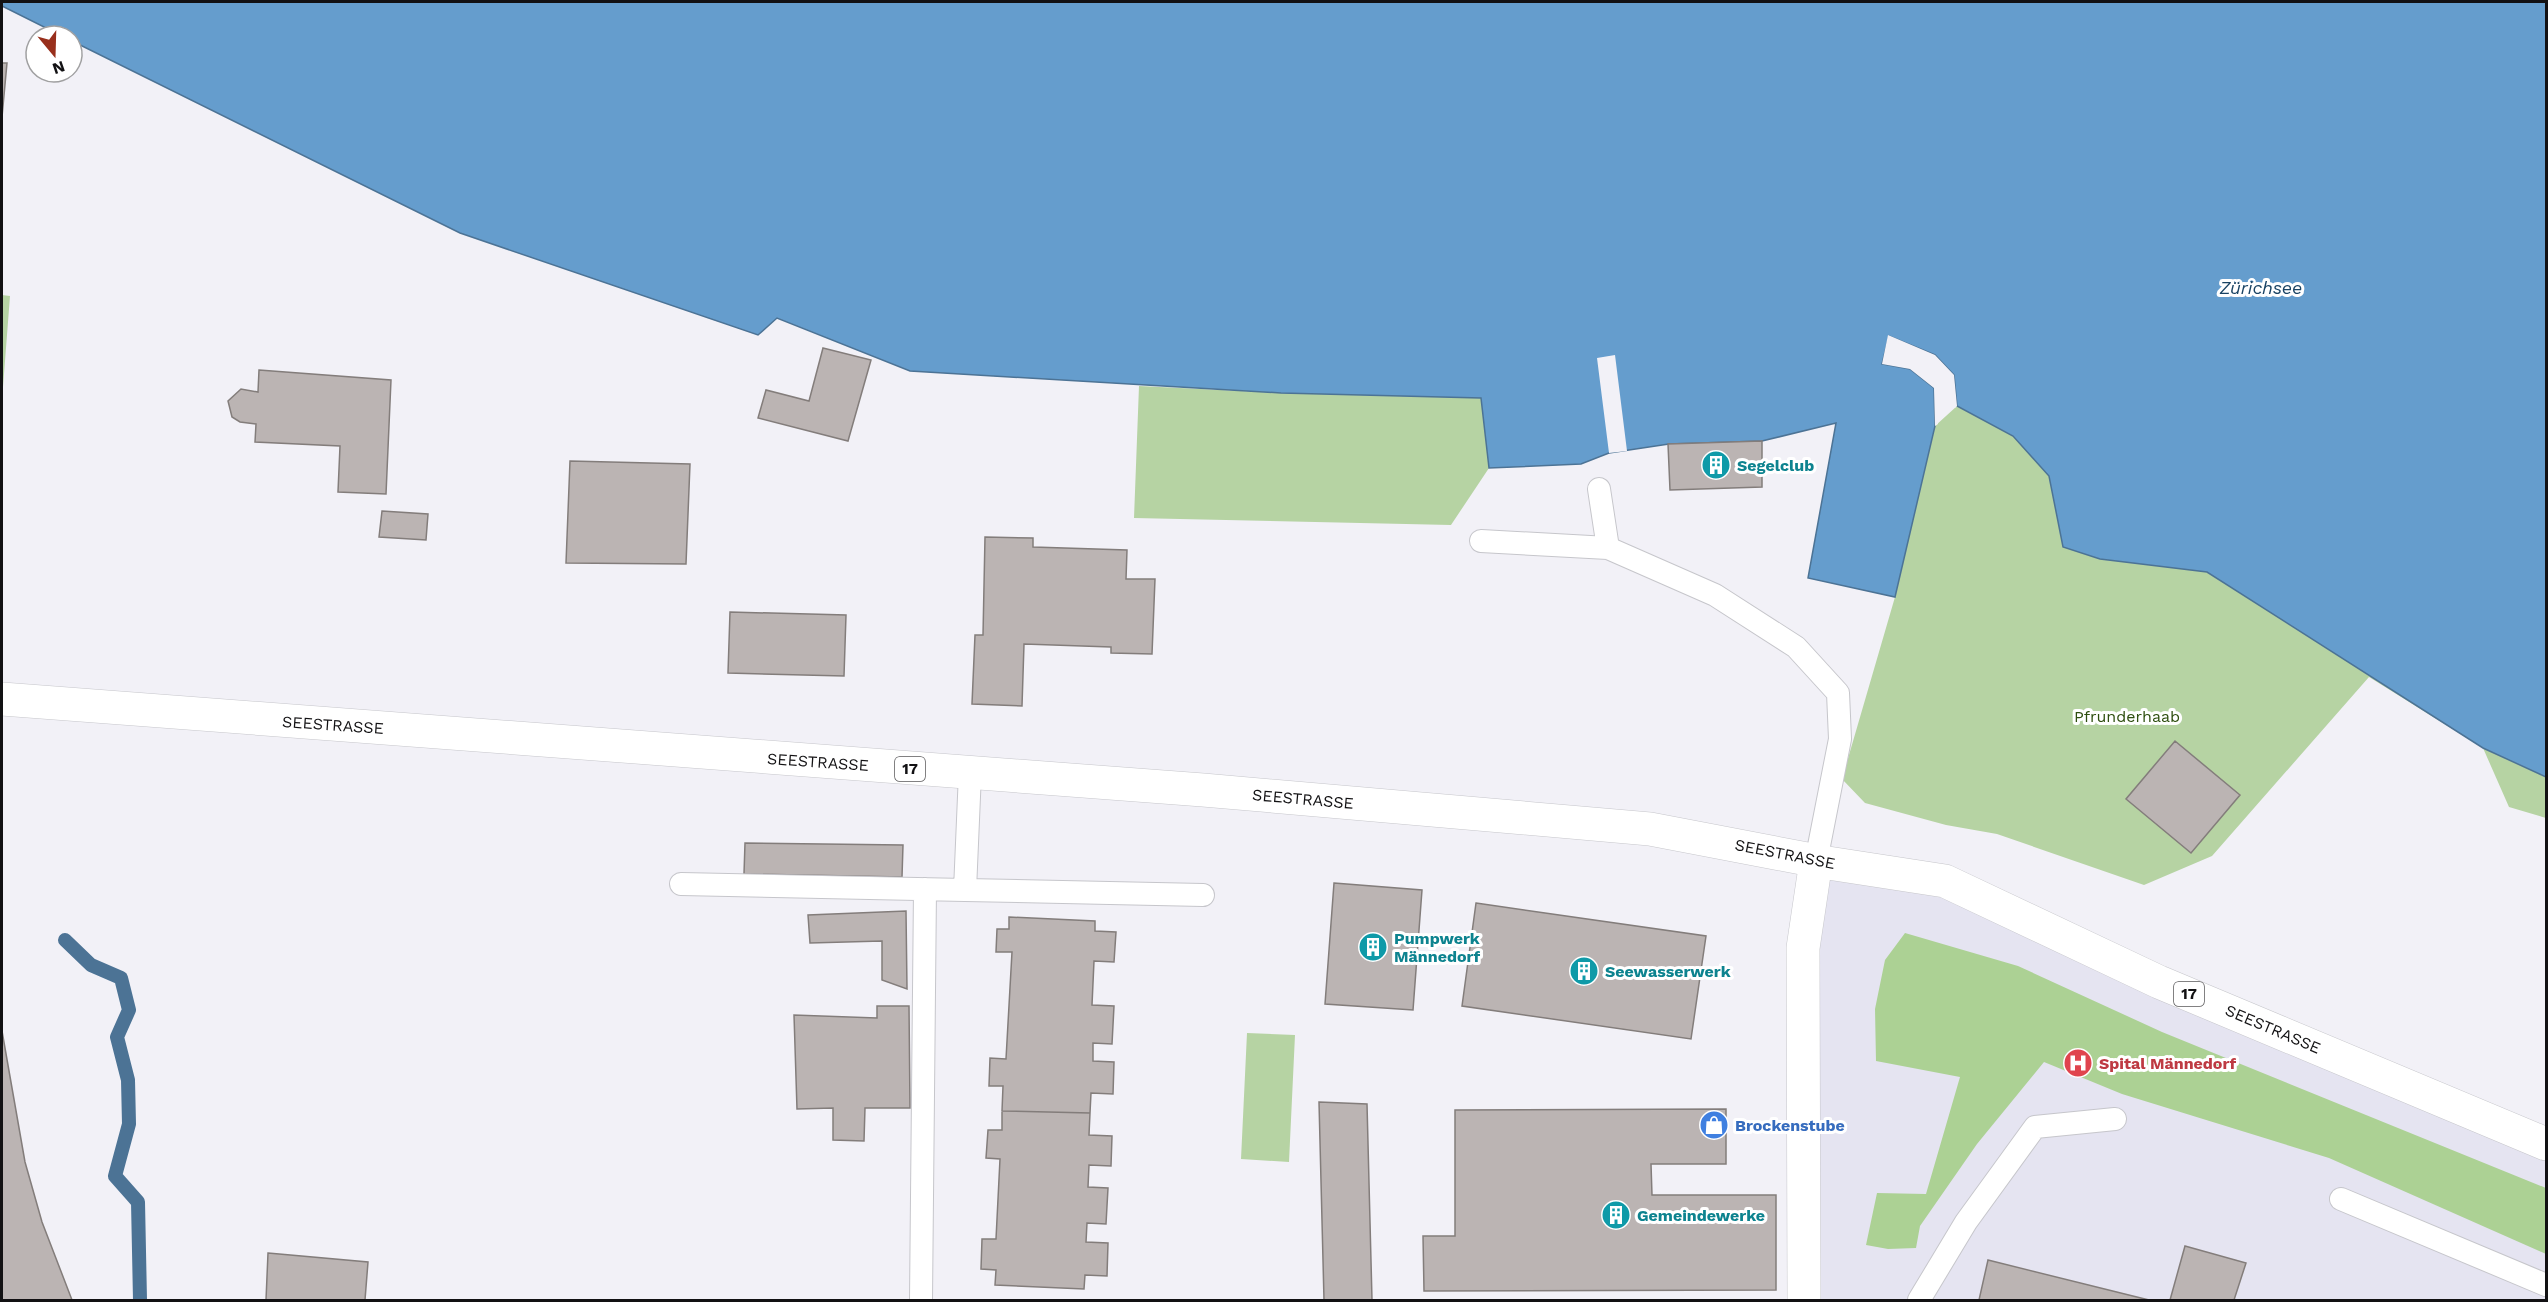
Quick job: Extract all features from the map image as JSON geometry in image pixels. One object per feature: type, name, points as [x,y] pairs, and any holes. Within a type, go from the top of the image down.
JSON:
[{"type":"main road","name":"SEESTRASSE","points":[[2,699],[970,773],[1650,829],[1816,861],[1945,881],[2159,982],[2547,1144]]},
{"type":"main road","points":[[1804,1300],[1803,948],[1816,861]]},
{"type":"lane","points":[[1599,489],[1608,548]]},
{"type":"lane","points":[[1481,541],[1608,548],[1715,595],[1796,647],[1838,693],[1840,739],[1816,861]]},
{"type":"lane","points":[[965,890],[970,773]]},
{"type":"lane","points":[[681,885],[1203,895]]},
{"type":"lane","points":[[921,1300],[925,889]]},
{"type":"lane","points":[[1919,1300],[1966,1222],[2035,1127],[2115,1119]]},
{"type":"lane","points":[[2341,1199],[2547,1285]]},
{"type":"shaded area","name":"Spital Männedorf","points":[[1816,861],[1945,881],[2546,1144],[2546,1300],[1804,1300]]},
{"type":"green space","points":[[2,295],[10,296],[2,400]]},
{"type":"green space","points":[[1139,386],[1281,393],[1482,398],[1489,468],[1451,525],[1134,518]]},
{"type":"green space","name":"Pfrunderhaab","points":[[1957,406],[2013,436],[2049,476],[2063,547],[2100,559],[2207,572],[2483,748],[2369,677],[2212,856],[2144,885],[1997,834],[1946,825],[1865,803],[1842,779],[1895,597],[1935,426]]},
{"type":"green space","points":[[2483,748],[2546,777],[2546,818],[2509,807]]},
{"type":"green space","points":[[1905,933],[2018,966],[2162,1032],[2546,1188],[2546,1254],[2329,1158],[2122,1094],[2044,1062],[1977,1144],[1920,1226],[1916,1248],[1888,1249],[1866,1245],[1877,1193],[1926,1194],[1960,1077],[1876,1061],[1875,1009],[1885,960]]},
{"type":"green space","points":[[1247,1033],[1295,1035],[1289,1162],[1241,1159]]},
{"type":"water","name":"Zürichsee","points":[[2,2],[2546,2],[2546,777],[2483,748],[2207,572],[2100,559],[2063,547],[2049,476],[2013,436],[1957,406],[1954,375],[1935,355],[1889,336],[1882,364],[1910,369],[1934,388],[1935,426],[1895,597],[1808,578],[1836,423],[1762,441],[1669,444],[1609,453],[1581,464],[1489,468],[1481,398],[1281,393],[910,371],[777,318],[758,335],[460,233],[84,47],[84,24],[38,24],[2,6]]},
{"type":"pier","points":[[1888,335],[1935,355],[1954,375],[1957,406],[1955,408],[1951,376],[1934,358],[1891,340],[1886,362],[1911,367],[1937,387],[1938,424],[1935,426],[1934,388],[1910,369],[1882,364]]},
{"type":"pier","points":[[1615,355],[1627,451],[1609,453],[1597,358]]},
{"type":"building","points":[[2,63],[7,63],[2,117]]},
{"type":"building","points":[[823,348],[871,360],[848,441],[758,418],[766,390],[809,401]]},
{"type":"building","points":[[259,370],[391,380],[386,494],[338,492],[340,446],[255,442],[256,424],[240,422],[232,417],[228,401],[241,389],[258,392]]},
{"type":"building","name":"Segelclub","points":[[1762,441],[1762,487],[1670,490],[1668,444]]},
{"type":"building","points":[[570,461],[690,464],[686,564],[566,563]]},
{"type":"building","points":[[382,511],[428,514],[426,540],[379,537]]},
{"type":"building","points":[[985,537],[1033,538],[1033,547],[1127,550],[1126,579],[1155,579],[1152,654],[1111,653],[1111,647],[1024,644],[1022,706],[972,704],[975,635],[983,635]]},
{"type":"building","points":[[730,612],[846,615],[844,676],[728,673]]},
{"type":"building","points":[[2175,741],[2240,795],[2191,853],[2126,799]]},
{"type":"building","points":[[745,843],[903,845],[902,877],[744,874]]},
{"type":"building","name":"Pumpwerk Männedorf","points":[[1334,883],[1422,890],[1413,1010],[1325,1004]]},
{"type":"building","name":"Seewasserwerk","points":[[1476,903],[1706,936],[1691,1039],[1462,1006]]},
{"type":"building","points":[[906,911],[907,989],[882,980],[882,941],[810,943],[808,915]]},
{"type":"building","points":[[1009,917],[1095,921],[1095,931],[1116,932],[1114,962],[1094,961],[1092,1005],[1114,1006],[1112,1044],[1093,1043],[1093,1061],[1114,1062],[1113,1094],[1091,1093],[1090,1113],[1002,1111],[1003,1086],[989,1086],[990,1058],[1006,1059],[1012,952],[996,952],[997,929],[1009,929]]},
{"type":"building","points":[[877,1006],[909,1006],[910,1108],[865,1108],[864,1141],[833,1140],[833,1108],[797,1109],[794,1015],[877,1018]]},
{"type":"building","points":[[2,1031],[25,1162],[42,1222],[72,1300],[2,1300]]},
{"type":"building","points":[[1319,1102],[1367,1104],[1372,1300],[1324,1300]]},
{"type":"building","name":"Gemeindewerke","points":[[1726,1109],[1726,1164],[1651,1164],[1652,1195],[1776,1195],[1776,1290],[1424,1291],[1423,1236],[1455,1236],[1455,1110]]},
{"type":"building","points":[[1002,1111],[1090,1113],[1089,1135],[1112,1136],[1111,1166],[1089,1165],[1088,1187],[1108,1188],[1106,1224],[1087,1223],[1086,1242],[1108,1243],[1107,1276],[1085,1275],[1084,1289],[995,1285],[996,1270],[981,1269],[982,1239],[996,1239],[1000,1159],[986,1158],[988,1130],[1002,1130]]},
{"type":"building","points":[[2185,1246],[2246,1263],[2234,1300],[2170,1300]]},
{"type":"building","points":[[268,1253],[368,1262],[365,1300],[266,1300]]},
{"type":"building","points":[[1988,1260],[2149,1300],[1979,1300]]},
{"type":"waterway","points":[[65,940],[91,965],[121,978],[129,1010],[117,1037],[128,1080],[129,1124],[115,1176],[138,1202],[140,1300]]},
{"type":"place","name":"Segelclub","points":[[1716,465]]},
{"type":"place","name":"Pumpwerk Männedorf","points":[[1373,947]]},
{"type":"place","name":"Seewasserwerk","points":[[1584,971]]},
{"type":"place","name":"Spital Männedorf","points":[[2078,1063]]},
{"type":"place","name":"Brockenstube","points":[[1714,1125]]},
{"type":"place","name":"Gemeindewerke","points":[[1616,1215]]}]
